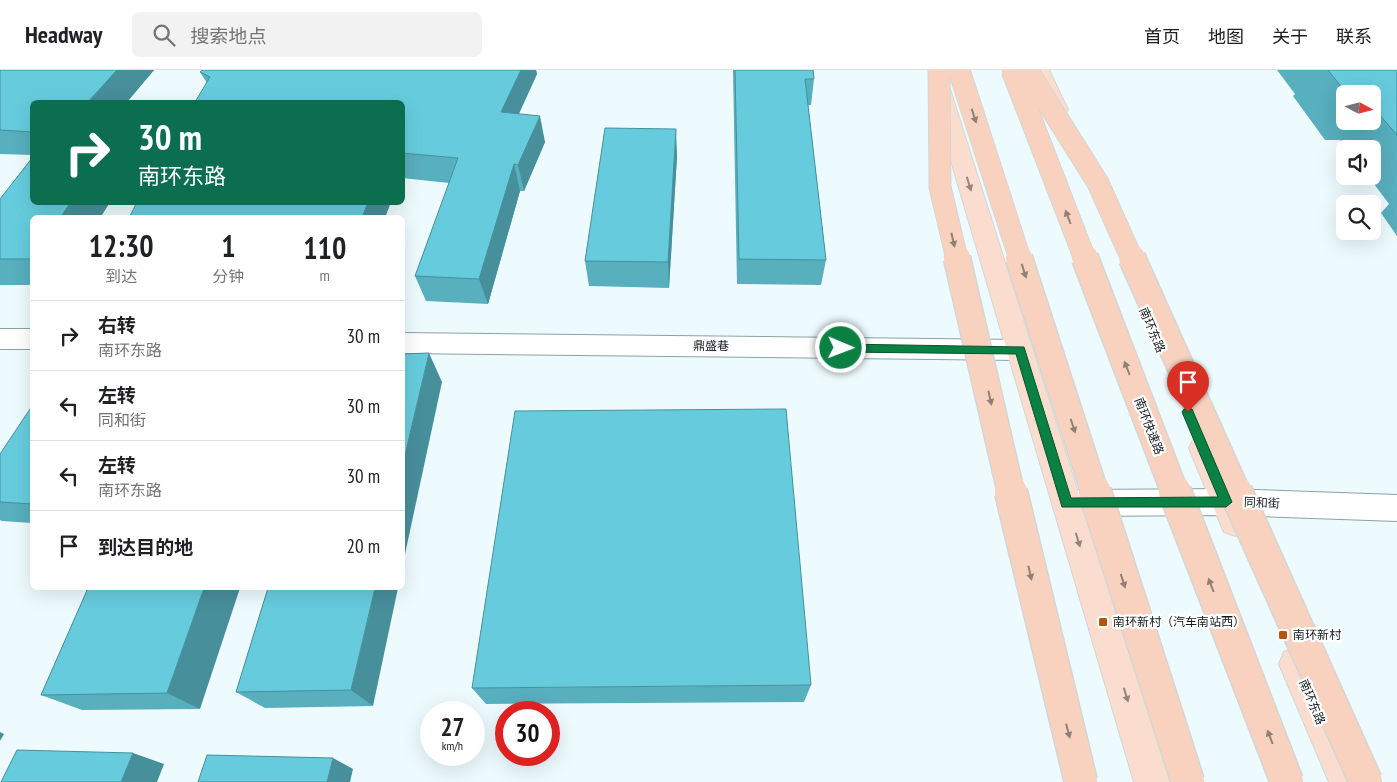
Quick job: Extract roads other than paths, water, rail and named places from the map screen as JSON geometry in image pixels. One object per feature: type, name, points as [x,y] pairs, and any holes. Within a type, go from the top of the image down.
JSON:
[{"type":"highway","points":[[939,70],[940,187],[1062,710],[1081,782]]},
{"type":"highway","points":[[959,70],[1188,782]]},
{"type":"highway","name":"南环快速路","points":[[1012,70],[1287,782]]},
{"type":"highway","points":[[1027,70],[1098,183],[1366,782]]},
{"type":"main road","points":[[935,70],[1152,782]]},
{"type":"main road","name":"南环东路","points":[[1040,70],[1347,782]]},
{"type":"street","points":[[0,339],[30,339]]},
{"type":"street","name":"鼎盛巷","points":[[405,343],[1020,350]]},
{"type":"street","name":"同和街","points":[[1067,504],[1226,502],[1397,508]]},
{"type":"place","name":"南环新村（汽车南站西）","points":[[1103,622]]},
{"type":"place","name":"南环新村","points":[[1283,635]]}]
